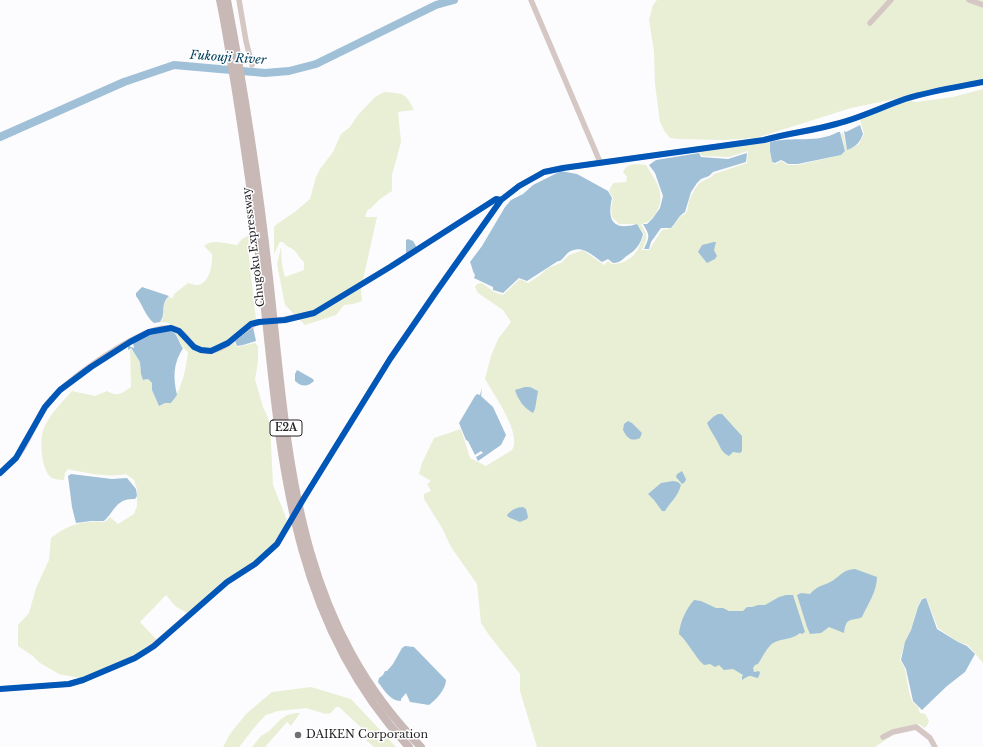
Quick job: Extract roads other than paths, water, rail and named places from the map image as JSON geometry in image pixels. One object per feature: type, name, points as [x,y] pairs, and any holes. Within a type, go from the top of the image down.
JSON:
[{"type":"highway","name":"Chugoku Expressway","points":[[220,0],[234,58],[262,215],[289,453],[303,525],[311,556],[327,603],[363,676],[391,714],[421,747]]},
{"type":"highway","name":"Chugoku Expressway","points":[[228,0],[234,58]]},
{"type":"highway","name":"Chugoku Expressway","points":[[238,79],[277,422],[288,490],[297,532],[312,586],[344,658],[370,700],[409,747]]},
{"type":"street","points":[[239,0],[252,65]]},
{"type":"street","points":[[532,0],[600,162]]},
{"type":"street","points":[[870,23],[891,0]]},
{"type":"street","points":[[969,0],[983,5]]},
{"type":"street","points":[[304,498],[390,359],[436,292],[501,200],[519,186],[544,172],[600,162],[764,140],[790,133],[805,132],[837,124],[907,99],[944,89],[983,82]]},
{"type":"street","points":[[0,473],[16,458],[45,407],[60,390],[80,374],[130,342],[149,332],[171,328],[179,331],[194,347],[201,350],[211,351],[228,343],[251,324],[281,320],[314,313],[390,267],[496,199],[501,200]]},
{"type":"street","points":[[0,689],[69,684],[103,672],[147,651],[227,582],[255,564],[277,544],[289,523]]},
{"type":"street","points":[[884,737],[893,732],[916,727],[930,738],[935,747]]},
{"type":"water","points":[[860,125],[863,134],[855,146],[847,150],[844,131],[846,132]]},
{"type":"water","points":[[840,132],[845,151],[841,155],[798,164],[788,164],[781,160],[775,163],[772,162],[770,142],[779,140],[821,138]]},
{"type":"water","points":[[699,153],[701,157],[728,159],[747,153],[746,162],[713,172],[709,176],[701,179],[691,192],[685,212],[671,228],[661,228],[651,242],[649,249],[644,249],[648,236],[643,224],[647,224],[653,218],[660,208],[663,196],[655,173],[649,165],[656,160]]},
{"type":"water","points":[[561,171],[577,174],[608,191],[612,198],[610,213],[613,221],[621,226],[637,224],[643,234],[637,247],[618,262],[613,263],[608,259],[602,262],[587,251],[578,249],[574,250],[568,253],[560,261],[527,281],[519,278],[503,293],[493,290],[493,287],[474,278],[475,275],[470,262],[482,246],[505,207],[511,200],[523,194],[533,185]]},
{"type":"water","points":[[408,239],[413,241],[416,248],[406,254],[406,240]]},
{"type":"water","points":[[716,242],[714,250],[717,256],[715,259],[707,263],[698,252],[702,245]]},
{"type":"water","points":[[142,287],[169,296],[164,303],[163,316],[160,322],[154,323],[151,320],[136,296],[136,293]]},
{"type":"water","points":[[253,327],[256,341],[237,346],[235,341]]},
{"type":"water","points":[[168,330],[174,333],[183,348],[177,360],[175,371],[177,395],[171,403],[165,403],[159,406],[152,390],[152,383],[148,379],[143,380],[140,362],[131,348],[128,350],[128,347],[129,345],[134,348],[133,342],[142,335]]},
{"type":"water","points":[[297,370],[314,381],[304,386],[298,383],[295,381],[295,374]]},
{"type":"water","points":[[530,387],[538,391],[533,413],[522,403],[515,390]]},
{"type":"water","points":[[482,388],[481,396],[493,407],[506,435],[501,445],[478,461],[476,457],[483,453],[481,451],[475,455],[468,441],[466,440],[459,423],[475,396],[477,394],[480,395]]},
{"type":"water","points":[[718,414],[722,414],[742,436],[742,451],[740,453],[733,452],[729,456],[720,448],[707,423]]},
{"type":"water","points":[[628,421],[642,433],[640,438],[634,440],[626,435],[623,430],[624,424]]},
{"type":"water","points":[[682,471],[686,479],[682,484],[676,477],[677,474]]},
{"type":"water","points":[[71,474],[112,479],[127,478],[136,489],[137,496],[135,499],[129,499],[116,506],[104,521],[76,523],[72,507],[68,476]]},
{"type":"water","points":[[673,481],[678,482],[681,485],[676,496],[665,511],[662,511],[648,494],[661,483]]},
{"type":"water","points":[[523,507],[526,509],[527,519],[520,522],[508,517],[507,515],[512,510]]},
{"type":"water","points":[[855,569],[877,577],[874,592],[862,617],[848,621],[844,633],[829,627],[821,633],[810,634],[797,595],[801,593],[810,594],[845,572]]},
{"type":"water","points":[[793,595],[805,632],[773,643],[758,664],[753,668],[754,672],[759,671],[760,673],[758,678],[750,676],[742,680],[743,675],[733,669],[724,670],[719,665],[715,667],[710,664],[704,665],[679,634],[684,616],[688,607],[694,600],[729,611],[743,611],[747,607],[765,605],[779,597]]},
{"type":"water","points":[[926,598],[937,629],[967,646],[975,654],[965,672],[947,686],[922,710],[913,701],[906,669],[901,660],[905,642],[911,630],[918,607],[922,599]]},
{"type":"water","points":[[405,646],[414,647],[446,680],[440,694],[429,705],[410,702],[406,693],[401,701],[397,701],[390,697],[378,682],[379,678],[393,664],[402,648]]},
{"type":"waterway","name":"Fukouji River","points":[[0,137],[124,82],[174,65],[265,73],[289,71],[316,64],[436,5],[454,0]]},
{"type":"place","name":"DAIKEN Corporation","points":[[298,735]]}]
